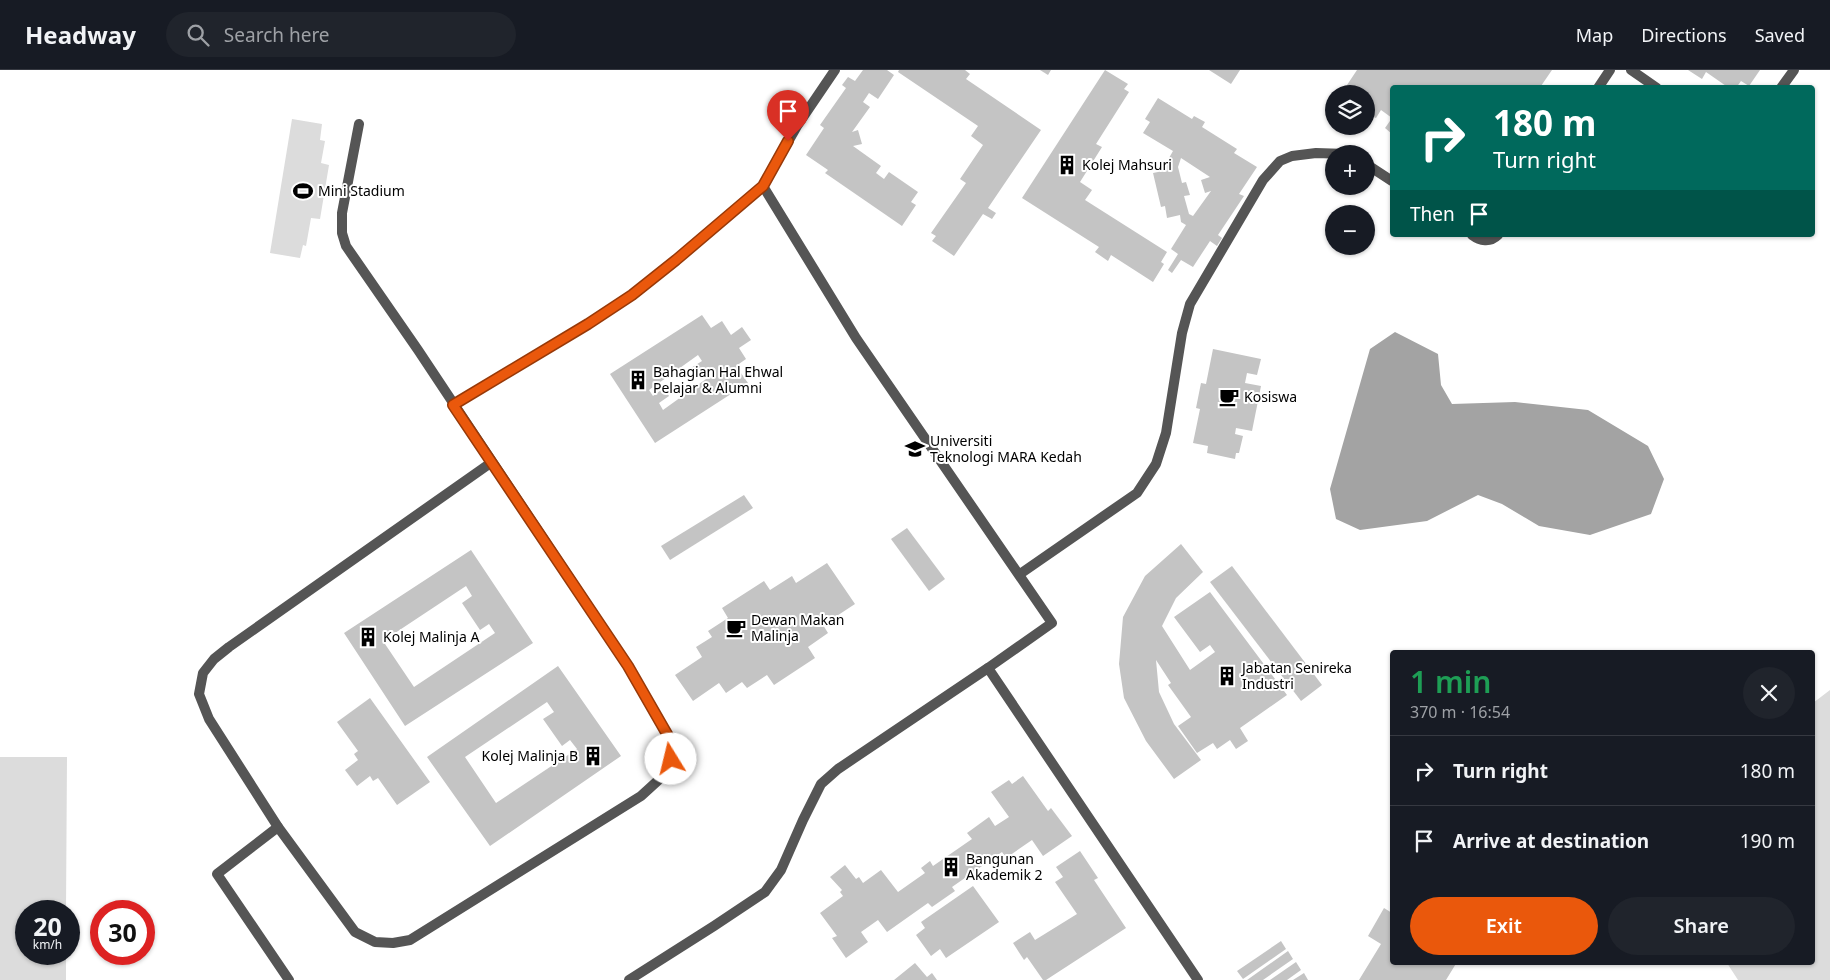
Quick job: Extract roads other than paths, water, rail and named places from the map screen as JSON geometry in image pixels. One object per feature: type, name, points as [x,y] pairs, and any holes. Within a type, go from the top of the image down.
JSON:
[{"type":"street","points":[[453,405],[588,324],[632,295],[763,186],[797,126],[835,70]]},
{"type":"street","points":[[1600,85],[1610,70]]},
{"type":"street","points":[[1631,70],[1653,85]]},
{"type":"street","points":[[1783,85],[1794,70]]},
{"type":"street","points":[[359,124],[342,213],[342,233],[346,246],[492,462],[628,666],[671,741],[671,759],[664,774],[641,796],[410,940],[393,943],[375,942],[355,932],[278,827],[209,719],[199,694],[203,673],[214,659],[229,647],[492,462]]},
{"type":"street","points":[[1020,574],[1136,493],[1156,464],[1166,433],[1182,333],[1190,304],[1263,180],[1280,161],[1292,156],[1325,153]]},
{"type":"street","points":[[1375,170],[1390,181]]},
{"type":"street","points":[[629,980],[765,892],[781,870],[803,820],[822,784],[838,769],[1052,623],[856,338],[763,186]]},
{"type":"street","points":[[1476,237],[1488,241],[1495,237]]},
{"type":"street","points":[[988,668],[1198,980]]},
{"type":"street","points":[[278,827],[217,874],[289,980]]},
{"type":"place","name":"Kolej Mahsuri","points":[[1067,165]]},
{"type":"place","name":"Mini Stadium","points":[[303,191]]},
{"type":"place","name":"Bahagian Hal Ehwal Pelajar & Alumni","points":[[638,380]]},
{"type":"place","name":"Kosiswa","points":[[1229,397]]},
{"type":"place","name":"Universiti Teknologi MARA Kedah","points":[[915,449]]},
{"type":"place","name":"Dewan Makan Malinja","points":[[736,628]]},
{"type":"place","name":"Kolej Malinja A","points":[[368,637]]},
{"type":"place","name":"Jabatan Senireka Industri","points":[[1227,676]]},
{"type":"place","name":"Kolej Malinja B","points":[[593,756]]},
{"type":"place","name":"Bangunan Akademik 2","points":[[951,867]]}]
